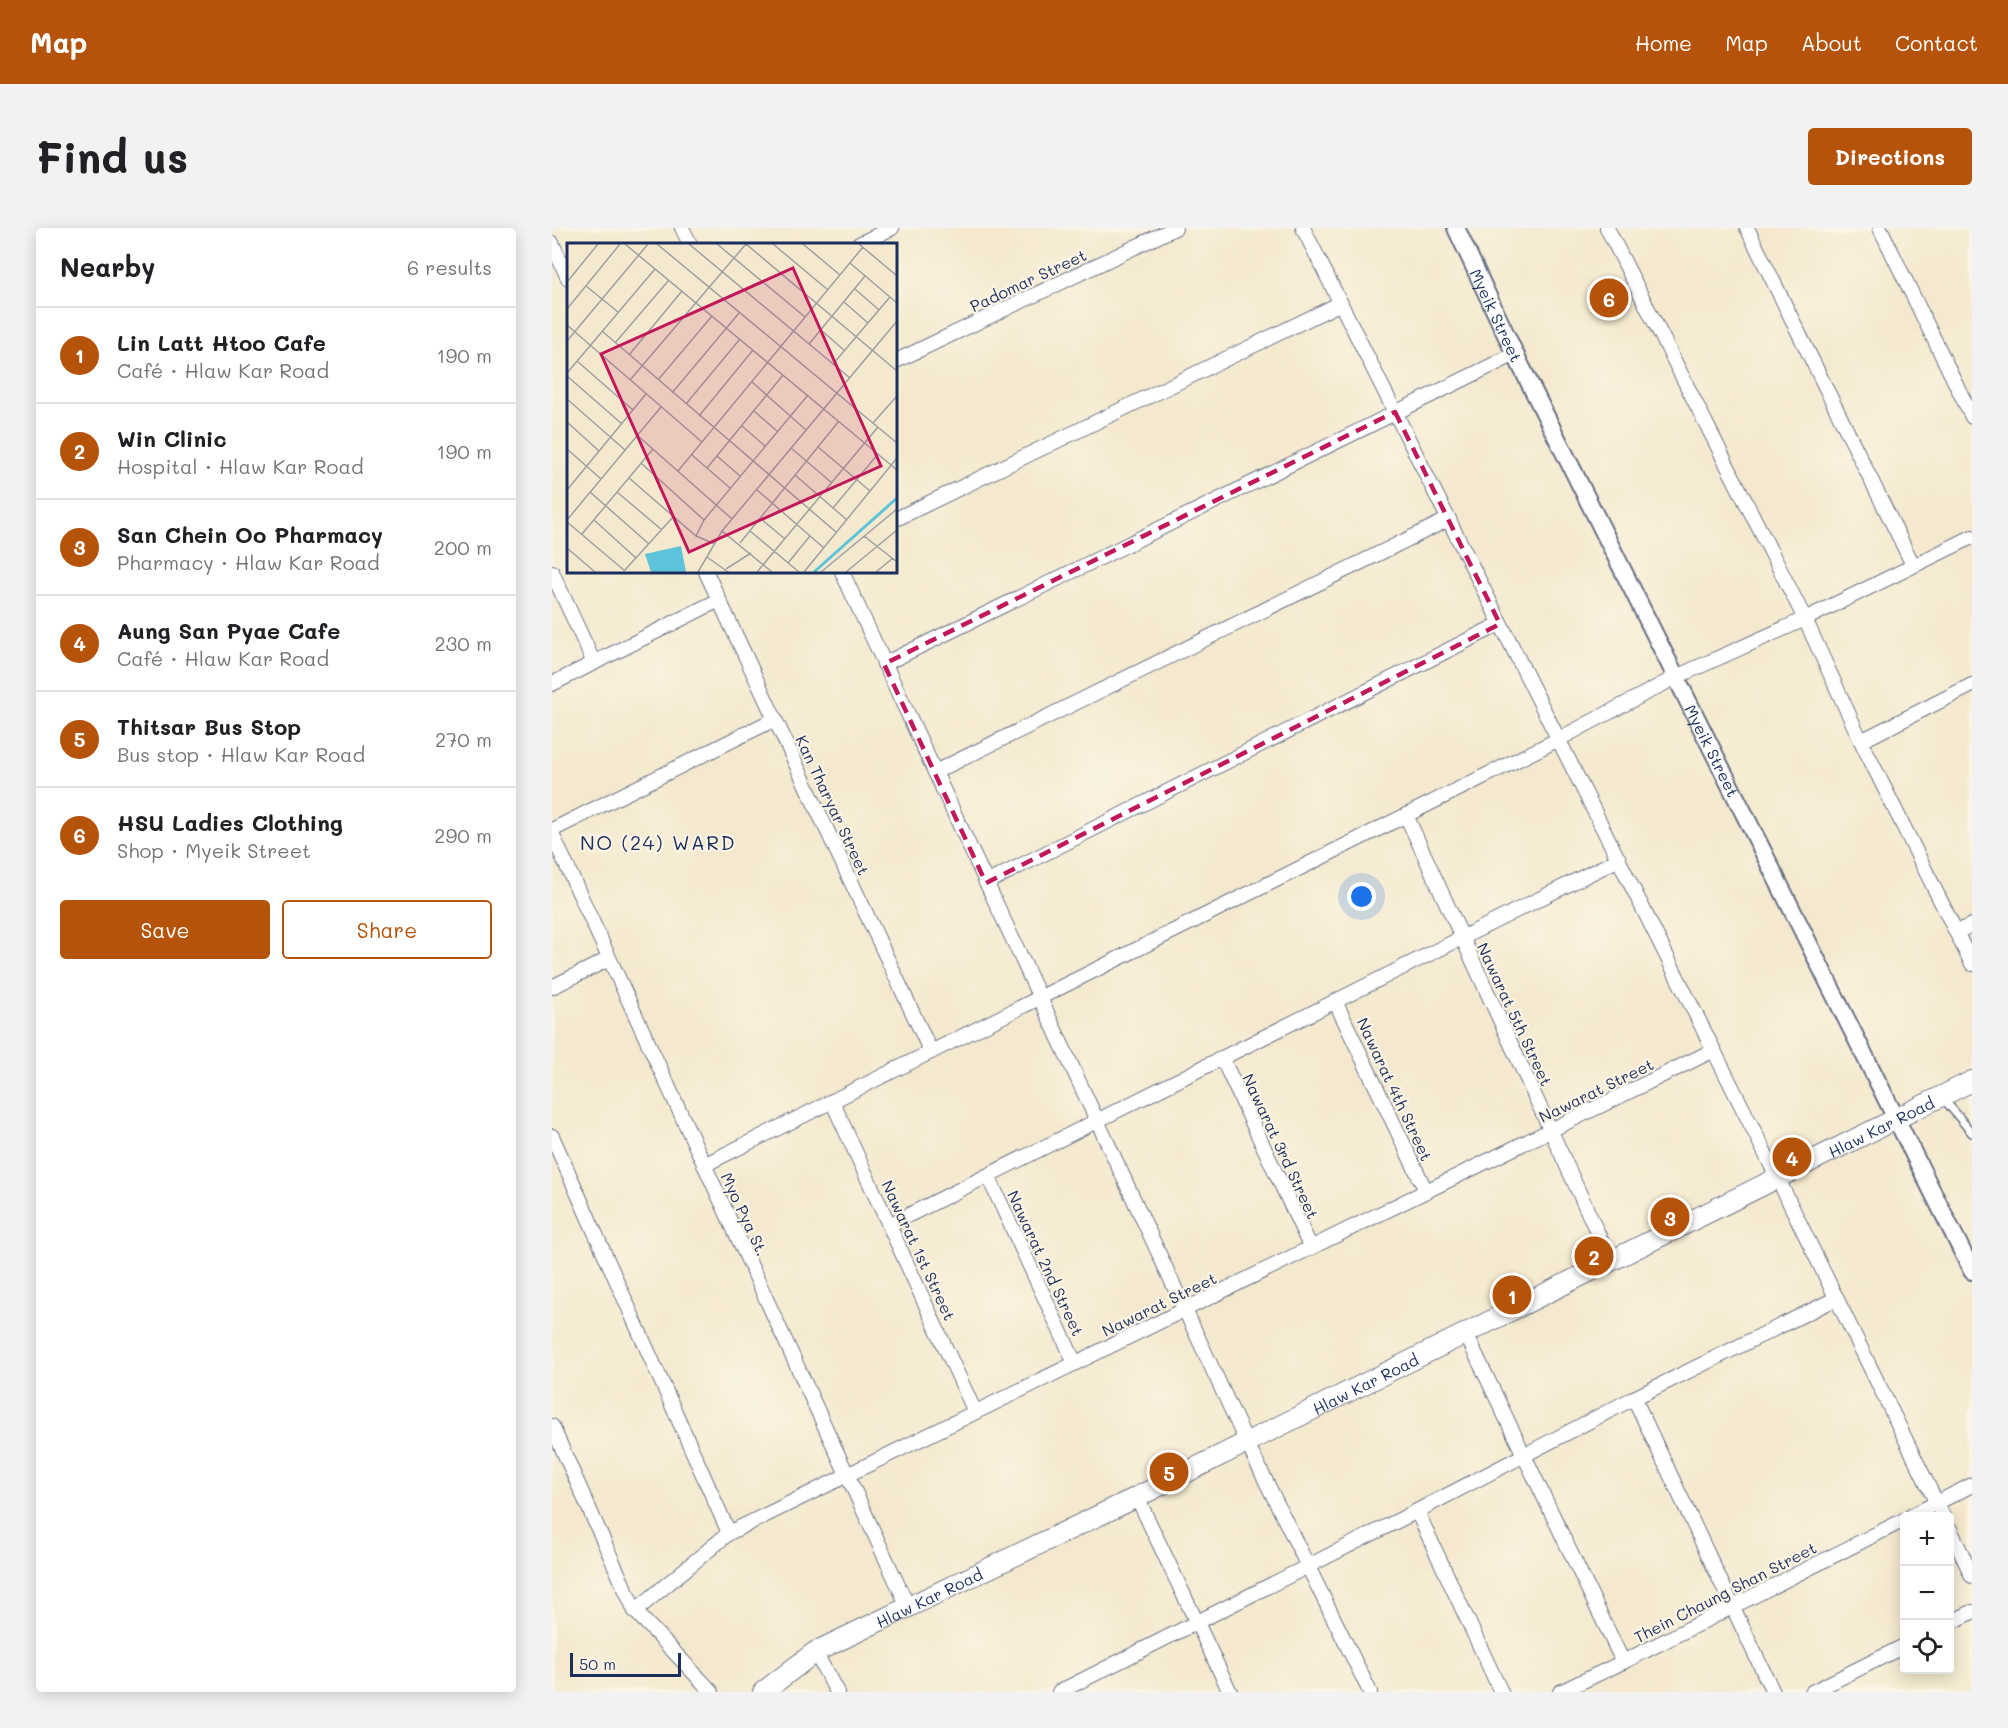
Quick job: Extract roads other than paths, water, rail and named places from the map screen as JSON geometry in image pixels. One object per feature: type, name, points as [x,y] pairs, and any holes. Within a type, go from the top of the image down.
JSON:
[{"type":"main road","name":"Hlaw Kar Road","points":[[763,1692],[815,1653],[1137,1497],[1972,1081]]},
{"type":"street","points":[[682,228],[690,243]]},
{"type":"street","points":[[861,243],[892,228]]},
{"type":"street","name":"Padomar Street","points":[[897,361],[1175,228]]},
{"type":"street","points":[[1303,228],[1714,1050],[1941,1512]]},
{"type":"street","name":"Myeik Street","points":[[1456,228],[1515,354],[1972,1271]]},
{"type":"street","points":[[1607,228],[1805,619],[1862,741],[1972,964]]},
{"type":"street","points":[[1747,228],[1913,566]]},
{"type":"street","points":[[1880,228],[1972,417]]},
{"type":"street","points":[[552,243],[567,276]]},
{"type":"street","points":[[897,519],[1341,303]]},
{"type":"street","points":[[884,663],[1515,354]]},
{"type":"street","points":[[935,772],[1449,519]]},
{"type":"street","points":[[704,1165],[1558,739],[1676,677],[1805,619],[1972,537]]},
{"type":"street","points":[[552,572],[594,663]]},
{"type":"street","name":"Kan Tharyar Street","points":[[706,573],[931,1052]]},
{"type":"street","points":[[842,573],[1246,1441],[1370,1692]]},
{"type":"street","points":[[552,684],[719,600]]},
{"type":"street","points":[[986,883],[1500,624]]},
{"type":"street","points":[[1862,741],[1972,685]]},
{"type":"street","points":[[552,832],[775,719]]},
{"type":"street","name":"Nawarat 5th Street","points":[[1406,815],[1610,1260]]},
{"type":"street","name":"Myo Pya St.","points":[[552,832],[908,1607]]},
{"type":"street","points":[[889,1225],[1618,860]]},
{"type":"street","points":[[1956,932],[1972,925]]},
{"type":"street","points":[[552,987],[609,958]]},
{"type":"street","name":"Nawarat 4th Street","points":[[1335,1001],[1426,1191]]},
{"type":"street","name":"Nawarat Street","points":[[635,1611],[729,1533],[1714,1050]]},
{"type":"street","name":"Nawarat 3rd Street","points":[[1222,1058],[1311,1248]]},
{"type":"street","name":"Nawarat 1st Street","points":[[832,1101],[975,1412]]},
{"type":"street","points":[[552,1136],[729,1533]]},
{"type":"street","name":"Nawarat 2nd Street","points":[[988,1176],[1075,1363]]},
{"type":"street","points":[[1059,1692],[1087,1686],[1197,1622],[1418,1511],[1634,1398],[1836,1298]]},
{"type":"street","points":[[1465,1332],[1623,1662]]},
{"type":"street","points":[[1634,1398],[1773,1692]]},
{"type":"street","points":[[553,1431],[635,1611],[712,1692]]},
{"type":"street","points":[[1919,1512],[1972,1485]]},
{"type":"street","points":[[1137,1497],[1230,1692]]},
{"type":"street","points":[[1418,1511],[1501,1692]]},
{"type":"street","name":"Thein Chaung Shan Street","points":[[1560,1692],[1900,1522]]},
{"type":"street","points":[[1954,1538],[1972,1576]]},
{"type":"street","points":[[1954,1621],[1972,1612]]},
{"type":"street","points":[[1812,1692],[1900,1648]]},
{"type":"street","points":[[815,1653],[837,1692]]},
{"type":"lane","points":[[1942,1096],[1972,1133]]},
{"type":"place","name":"HSU Ladies Clothing","points":[[1609,298]]},
{"type":"place","name":"Aung San Pyae Cafe","points":[[1792,1157]]},
{"type":"place","name":"San Chein Oo Pharmacy","points":[[1670,1217]]},
{"type":"place","name":"Win Clinic","points":[[1594,1256]]},
{"type":"place","name":"Lin Latt Htoo Cafe","points":[[1512,1295]]},
{"type":"place","name":"Thitsar Bus Stop","points":[[1169,1472]]},
{"type":"district","name":"NO (24) WARD","points":[[658,842]]}]
